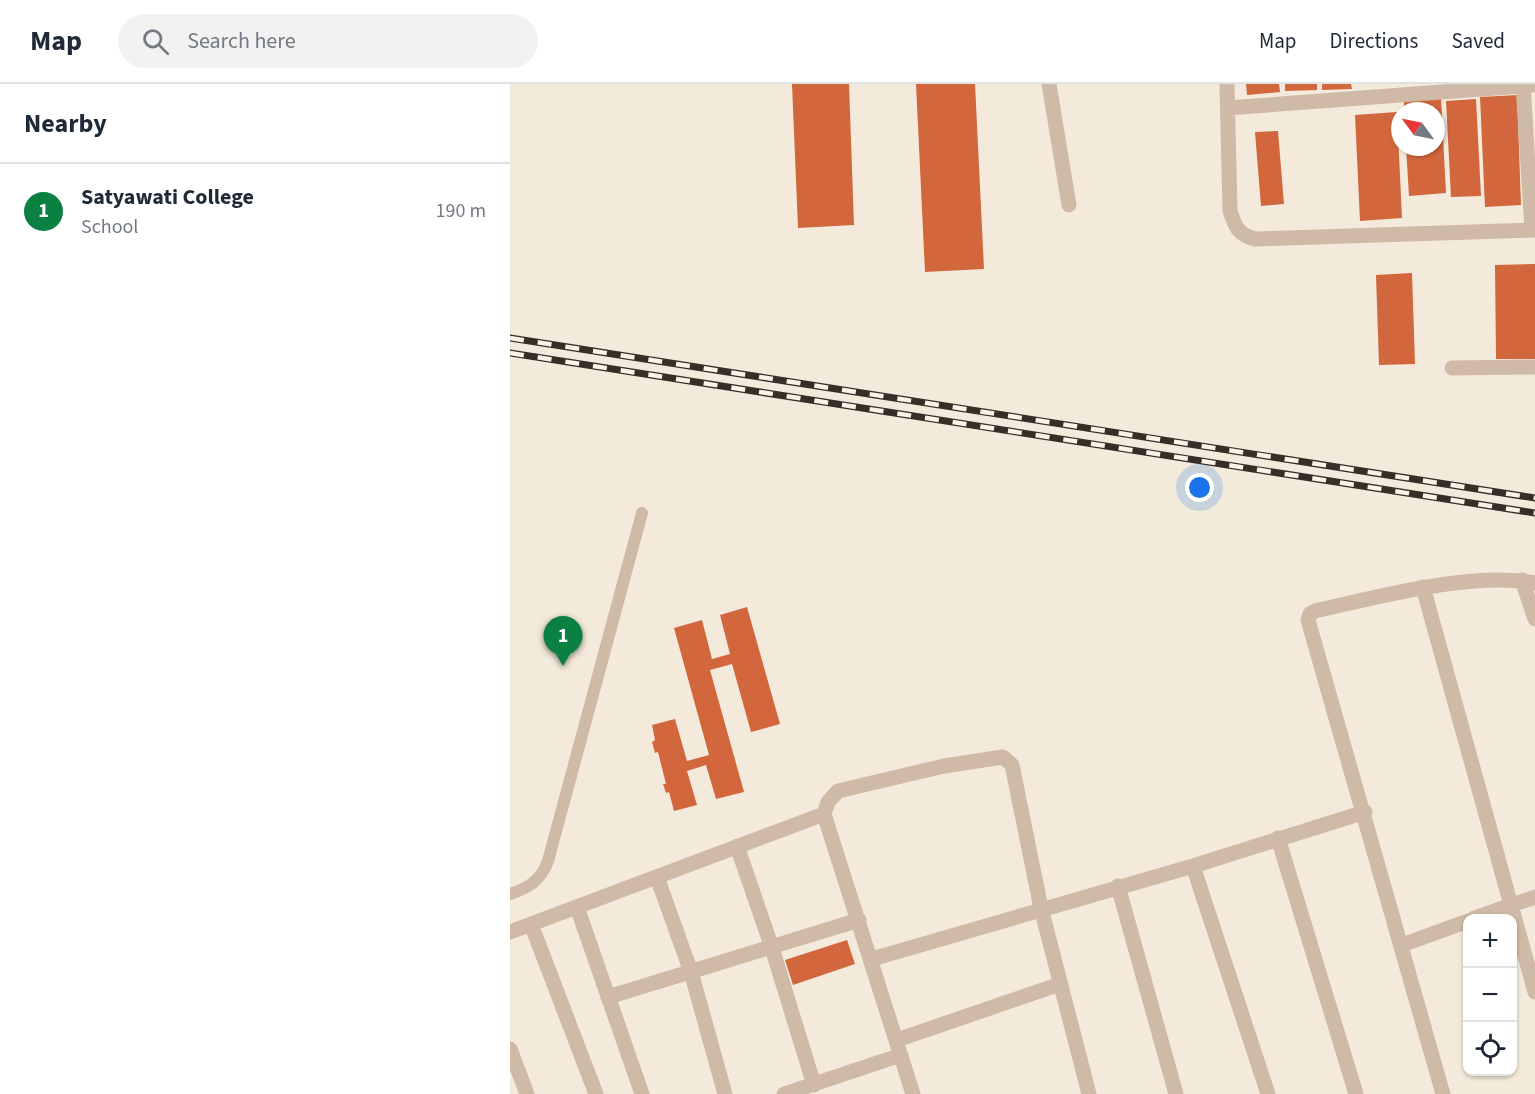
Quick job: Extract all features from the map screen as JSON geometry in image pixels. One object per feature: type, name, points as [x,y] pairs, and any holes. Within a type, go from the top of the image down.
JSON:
[{"type":"street","points":[[1049,84],[1069,206]]},
{"type":"street","points":[[1227,84],[1230,211],[1236,229],[1244,236],[1255,239],[1533,230],[1527,85],[1228,108]]},
{"type":"street","points":[[1452,368],[1535,367]]},
{"type":"street","points":[[1443,1094],[1365,812],[1308,624],[1310,614],[1423,587],[1529,581],[1535,619]]},
{"type":"street","points":[[1423,587],[1535,992]]},
{"type":"street","points":[[913,1094],[872,958],[824,814],[828,802],[838,791],[944,766],[1003,756],[1011,765],[1041,908],[1089,1094]]},
{"type":"street","points":[[872,958],[1193,866],[1365,812]]},
{"type":"street","points":[[510,932],[824,814]]},
{"type":"street","points":[[1278,838],[1356,1094]]},
{"type":"street","points":[[737,846],[772,948],[814,1085]]},
{"type":"street","points":[[1193,866],[1268,1094]]},
{"type":"street","points":[[657,877],[691,972],[725,1094]]},
{"type":"street","points":[[1118,886],[1176,1094]]},
{"type":"street","points":[[1485,914],[1535,897]]},
{"type":"street","points":[[577,907],[642,1094]]},
{"type":"street","points":[[608,997],[859,920]]},
{"type":"street","points":[[1402,945],[1463,922]]},
{"type":"street","points":[[531,924],[596,1094]]},
{"type":"street","points":[[784,1094],[814,1085],[899,1048],[1060,984]]},
{"type":"street","points":[[510,1049],[527,1094]]},
{"type":"lane","points":[[510,894],[533,884],[543,874],[548,861],[642,513]]},
{"type":"building","points":[[792,84],[849,84],[854,225],[798,228]]},
{"type":"building","points":[[916,84],[975,84],[984,269],[925,272]]},
{"type":"building","points":[[1246,84],[1279,84],[1280,92],[1247,95]]},
{"type":"building","points":[[1285,84],[1317,84],[1317,90],[1285,91]]},
{"type":"building","points":[[1322,84],[1351,84],[1352,89],[1322,90]]},
{"type":"building","points":[[1517,95],[1521,205],[1485,207],[1480,97]]},
{"type":"building","points":[[1441,98],[1441,102],[1404,102],[1404,100]]},
{"type":"building","points":[[1476,99],[1481,196],[1451,197],[1446,101]]},
{"type":"building","points":[[1391,112],[1391,156],[1399,156],[1402,218],[1360,221],[1355,115]]},
{"type":"building","points":[[1278,131],[1284,204],[1261,206],[1255,132]]},
{"type":"building","points":[[1407,156],[1444,156],[1446,193],[1409,196]]},
{"type":"building","points":[[1535,264],[1535,359],[1496,359],[1495,265]]},
{"type":"building","points":[[1412,273],[1415,364],[1379,365],[1376,275]]},
{"type":"building","points":[[747,607],[780,724],[751,732],[732,664],[710,670],[744,792],[716,799],[706,765],[687,771],[697,805],[674,811],[669,792],[666,793],[663,784],[666,784],[658,752],[655,753],[652,742],[655,740],[652,725],[675,719],[687,761],[709,755],[674,628],[702,620],[712,659],[730,654],[720,615]]},
{"type":"building","points":[[847,940],[855,964],[793,985],[785,960]]},
{"type":"railway","points":[[510,338],[1535,498]]},
{"type":"railway","points":[[510,353],[1535,513]]},
{"type":"place","name":"Satyawati College","points":[[563,666]]}]
